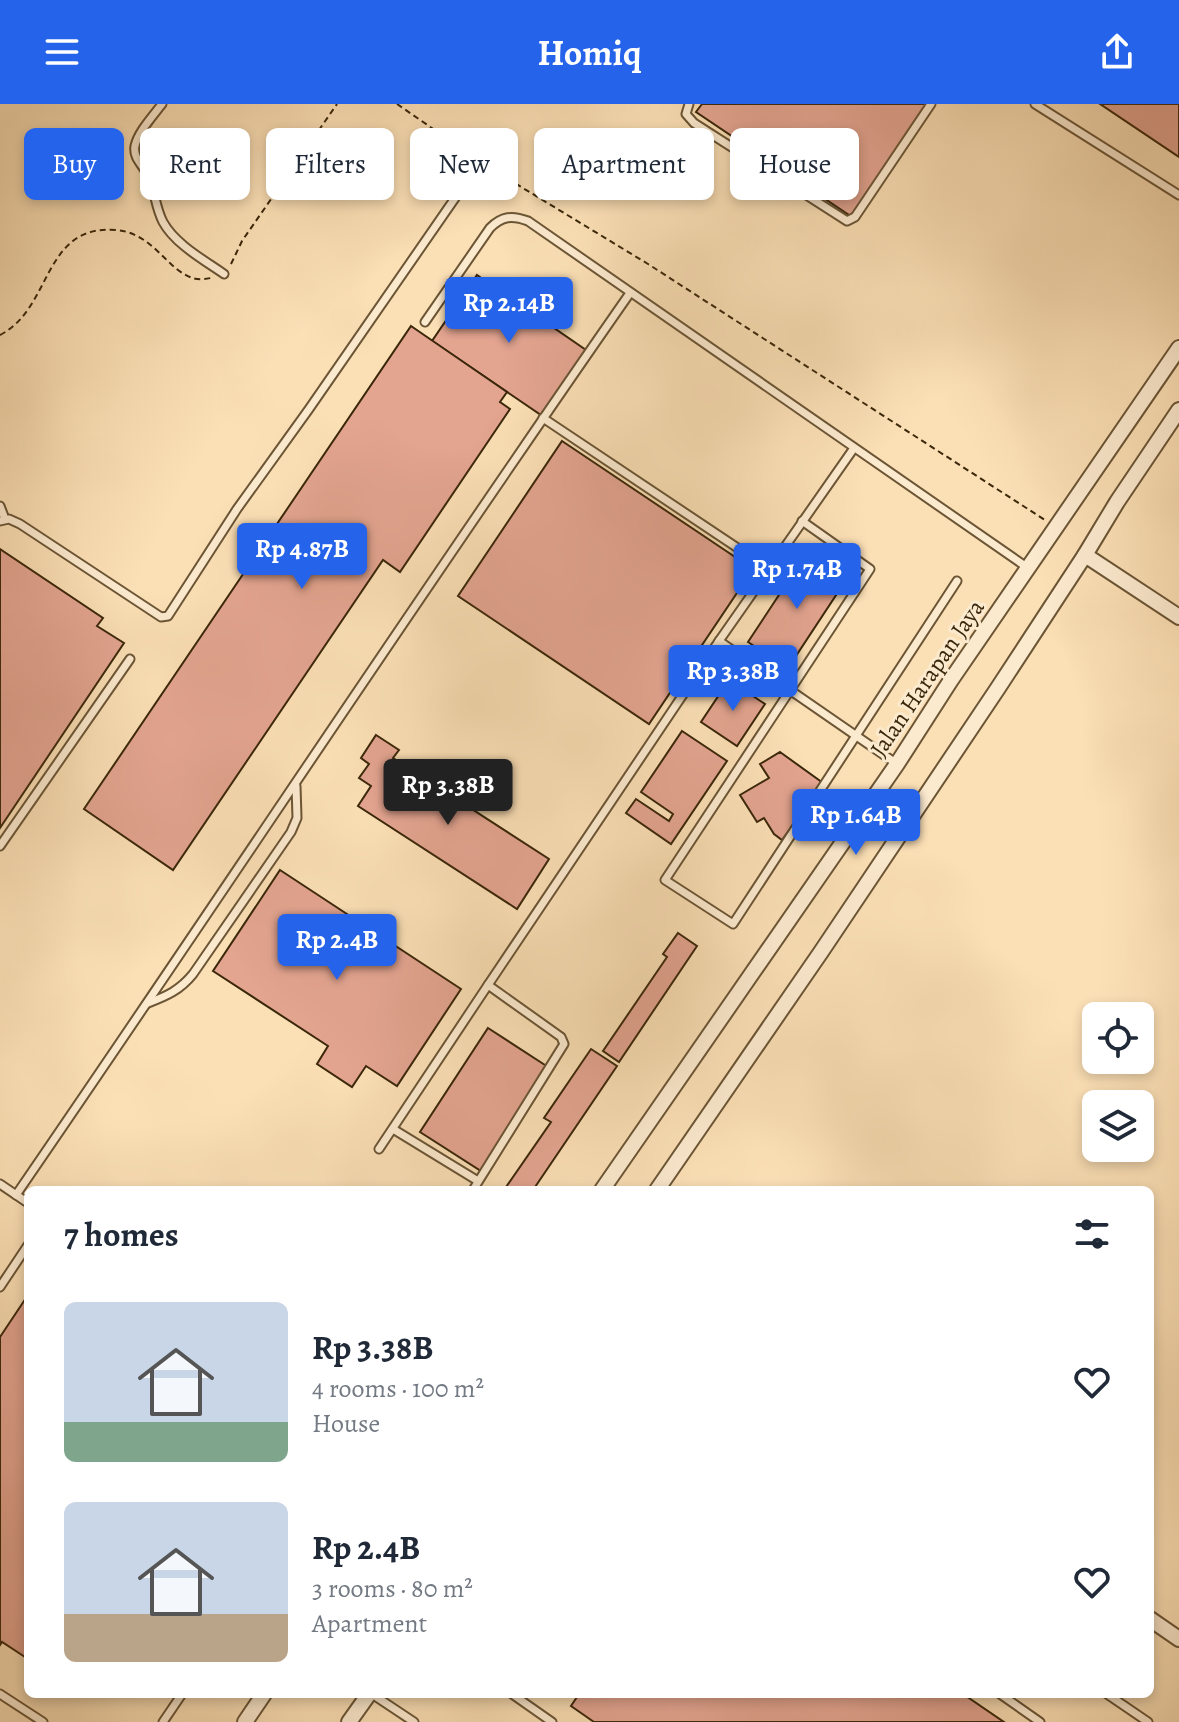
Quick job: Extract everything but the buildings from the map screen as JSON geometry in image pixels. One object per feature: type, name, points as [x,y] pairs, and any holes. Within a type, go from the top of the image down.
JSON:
[{"type":"street","name":"Jalan Harapan Jaya","points":[[605,1186],[897,764],[951,680],[1179,348]]},
{"type":"street","points":[[660,1186],[821,952],[1179,410]]},
{"type":"street","points":[[1085,555],[1179,617]]},
{"type":"street","points":[[1154,1622],[1179,1639]]},
{"type":"street","points":[[245,1722],[261,1698]]},
{"type":"street","points":[[349,1722],[367,1698]]},
{"type":"lane","points":[[162,104],[139,136],[134,148],[136,159],[154,190],[163,224],[176,238],[224,274]]},
{"type":"lane","points":[[689,104],[686,114],[694,123],[847,221],[855,217],[931,104]]},
{"type":"lane","points":[[1035,104],[1179,195]]},
{"type":"lane","points":[[0,506],[3,520],[20,524],[161,617],[168,616],[237,509],[454,200]]},
{"type":"lane","points":[[425,322],[498,220],[517,217],[528,221],[1028,568]]},
{"type":"lane","points":[[16,1195],[296,784],[365,677],[630,293]]},
{"type":"lane","points":[[543,418],[769,569]]},
{"type":"lane","points":[[379,1149],[719,641],[854,448]]},
{"type":"lane","points":[[802,521],[870,569],[665,880],[733,924],[957,581]]},
{"type":"lane","points":[[719,641],[897,764]]},
{"type":"lane","points":[[0,846],[130,659]]},
{"type":"lane","points":[[148,1003],[183,986],[291,832],[297,818],[296,784]]},
{"type":"lane","points":[[475,1186],[564,1044],[561,1037],[488,985]]},
{"type":"lane","points":[[393,1129],[478,1181]]},
{"type":"lane","points":[[0,1184],[24,1200]]},
{"type":"lane","points":[[0,1287],[24,1251]]},
{"type":"lane","points":[[0,1694],[43,1722]]},
{"type":"lane","points":[[163,1722],[179,1698]]},
{"type":"lane","points":[[376,1698],[414,1722]]},
{"type":"lane","points":[[518,1698],[552,1722]]},
{"type":"lane","points":[[1006,1698],[1040,1722]]},
{"type":"lane","points":[[1113,1698],[1148,1722]]},
{"type":"path","points":[[0,335],[21,320],[57,260],[76,237],[88,232],[112,230],[134,234],[146,240],[192,278],[224,274],[242,241],[337,104]]},
{"type":"path","points":[[397,104],[431,128]]},
{"type":"path","points":[[518,185],[648,264],[1056,528]]}]
